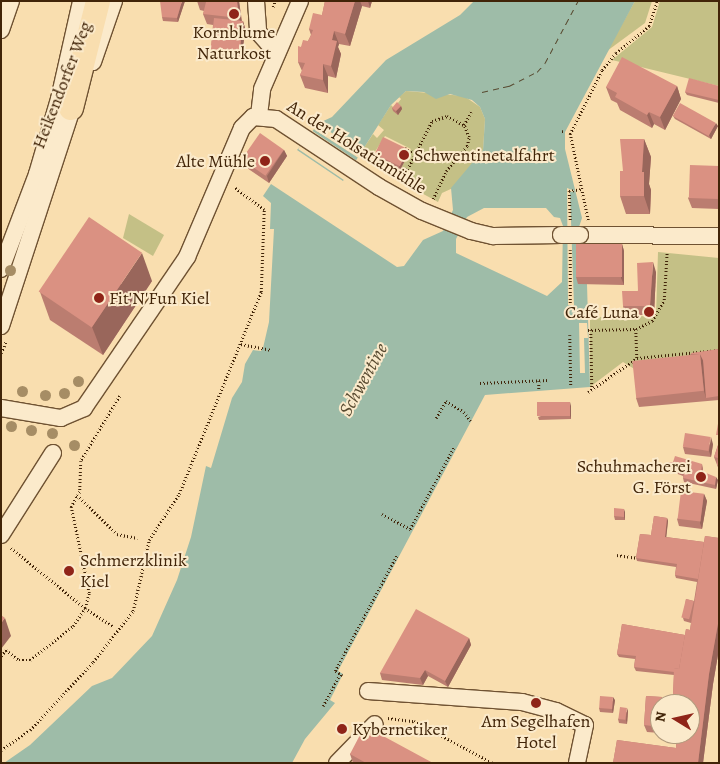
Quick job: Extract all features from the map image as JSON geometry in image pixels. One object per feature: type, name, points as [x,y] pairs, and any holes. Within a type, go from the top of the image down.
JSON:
[{"type":"highway","points":[[65,103],[97,1]]},
{"type":"street","points":[[1,30],[11,1]]},
{"type":"street","name":"Heikendorfer Weg","points":[[1,326],[65,103],[81,1]]},
{"type":"street","name":"Heikendorfer Weg","points":[[1,269],[65,103],[87,80],[114,1]]},
{"type":"street","points":[[256,1],[258,32],[268,43],[279,48]]},
{"type":"street","name":"An der Holsatiamühle","points":[[259,115],[262,89],[300,1]]},
{"type":"street","name":"An der Holsatiamühle","points":[[1,408],[61,418],[84,408],[177,274],[197,238],[242,128],[249,119],[259,115],[276,119],[359,174],[422,210],[486,236],[561,235],[585,229],[719,236]]},
{"type":"street","points":[[4,540],[53,453]]},
{"type":"street","points":[[368,691],[522,702],[556,712],[585,725],[577,763]]},
{"type":"street","points":[[337,763],[375,724]]},
{"type":"path","points":[[585,229],[570,134],[576,117],[602,70],[616,52],[649,26],[657,1]]},
{"type":"path","points":[[464,125],[471,112]]},
{"type":"path","points":[[400,185],[429,125],[437,118],[447,116],[464,125],[469,137],[467,146],[446,171],[432,202]]},
{"type":"path","points":[[402,147],[415,153]]},
{"type":"path","points":[[568,199],[569,191],[580,189]]},
{"type":"path","points":[[1,750],[30,730],[93,662],[133,611],[149,540],[179,494],[261,292],[264,210],[242,191]]},
{"type":"path","points":[[593,389],[589,330],[636,329],[652,321],[661,307],[666,285],[667,249]]},
{"type":"path","points":[[568,294],[570,303]]},
{"type":"path","points":[[636,329],[637,358]]},
{"type":"path","points":[[570,335],[571,387]]},
{"type":"path","points":[[240,343],[271,350]]},
{"type":"path","points":[[588,392],[637,358],[719,350]]},
{"type":"path","points":[[480,383],[549,380]]},
{"type":"path","points":[[539,381],[539,389]]},
{"type":"path","points":[[1,656],[6,650],[19,660],[30,660],[73,626],[84,608],[89,593],[71,507],[80,492],[80,461],[120,396]]},
{"type":"path","points":[[436,418],[446,401],[464,412],[471,421]]},
{"type":"path","points":[[382,514],[411,529],[454,447]]},
{"type":"path","points":[[77,495],[117,534],[138,538]]},
{"type":"path","points":[[4,540],[84,608],[113,626]]},
{"type":"path","points":[[323,706],[341,675],[335,672],[397,555]]},
{"type":"path","points":[[618,555],[640,556]]},
{"type":"path","points":[[375,724],[386,718],[414,720],[493,763]]},
{"type":"shaded area","points":[[635,1],[652,1],[645,23],[607,51]]},
{"type":"shaded area","points":[[660,1],[719,1],[719,86],[612,60],[652,27]]},
{"type":"shaded area","points":[[406,91],[464,96],[480,107],[485,119],[483,150],[453,188],[442,193],[438,202],[405,184],[400,170],[411,149],[385,136],[371,158],[361,152],[373,134],[377,138],[384,130],[378,125],[391,105],[394,108],[401,99],[399,97]]},
{"type":"shaded area","points":[[129,214],[164,235],[153,256],[123,238]]},
{"type":"shaded area","points":[[658,252],[719,258],[719,353],[636,370],[623,362],[590,387],[590,317],[656,316]]},
{"type":"water","name":"Schwentine","points":[[474,1],[635,1],[565,132],[565,149],[582,218],[579,227],[578,284],[587,284],[590,387],[485,395],[338,671],[343,674],[330,700],[335,703],[305,739],[292,763],[4,763],[30,745],[92,686],[112,678],[152,636],[177,580],[191,537],[206,466],[211,468],[232,398],[242,382],[245,364],[253,350],[261,351],[263,348],[269,322],[274,229],[270,229],[271,203],[263,196],[271,184],[397,267],[404,266],[423,240],[443,231],[453,210],[451,188],[483,150],[485,119],[480,107],[472,100],[450,94],[436,99],[424,92],[406,91],[391,105],[343,181],[297,150],[319,123],[332,117],[386,60],[460,15]],"holes":[[[484,208],[546,208],[554,217],[560,218],[563,226],[562,282],[547,296],[456,253],[456,239],[467,217]]]},
{"type":"pier","points":[[317,123],[363,154],[360,159],[312,128]]},
{"type":"pier","points":[[311,130],[358,162],[345,181],[298,149]]},
{"type":"pier","points":[[567,188],[575,191],[570,192],[574,305],[568,305]]},
{"type":"pier","points":[[579,323],[587,323],[588,338],[584,338],[585,373],[580,373]]},
{"type":"building","points":[[160,1],[182,1],[177,18],[162,17]]},
{"type":"building","points":[[203,1],[237,1],[239,18],[203,14],[206,2]]},
{"type":"building","points":[[325,1],[355,1],[345,34],[334,31],[332,40],[337,41],[331,66],[323,64],[323,80],[300,75],[305,63],[298,62],[298,46],[301,47],[303,40],[308,41],[313,30],[309,29],[313,13],[322,15]]},
{"type":"building","points":[[214,18],[243,21],[239,53],[211,50]]},
{"type":"building","points":[[622,57],[677,86],[660,117],[649,112],[647,115],[615,97],[617,93],[606,87]]},
{"type":"building","points":[[689,78],[719,86],[719,100],[685,92]]},
{"type":"building","points":[[397,102],[401,106],[396,111],[392,108]]},
{"type":"building","points":[[680,103],[716,123],[709,136],[673,116]]},
{"type":"building","name":"Alte Mühle","points":[[260,133],[284,150],[265,176],[242,159]]},
{"type":"building","points":[[383,137],[408,149],[400,166],[375,154]]},
{"type":"building","points":[[620,139],[644,139],[642,172],[644,172],[644,196],[620,196],[620,171],[623,171]]},
{"type":"building","points":[[690,165],[719,166],[718,199],[689,198]]},
{"type":"building","points":[[89,217],[142,253],[92,327],[39,292]]},
{"type":"building","points":[[576,244],[622,244],[622,277],[576,277]]},
{"type":"building","points":[[653,262],[650,306],[623,306],[622,291],[638,291],[637,263]]},
{"type":"building","points":[[719,349],[719,396],[706,398],[703,360],[700,354],[691,353]]},
{"type":"building","points":[[700,354],[704,391],[636,398],[632,361]]},
{"type":"building","points":[[537,402],[570,402],[570,416],[537,416]]},
{"type":"building","points":[[719,418],[719,435],[716,435]]},
{"type":"building","points":[[685,433],[711,437],[708,451],[683,447]]},
{"type":"building","points":[[719,442],[719,465],[717,465],[718,458],[714,457]]},
{"type":"building","points":[[675,456],[702,464],[701,471],[716,477],[715,485],[683,478],[684,473],[669,468],[668,462],[673,462]]},
{"type":"building","points":[[681,491],[704,494],[700,522],[678,519]]},
{"type":"building","points":[[614,508],[624,509],[624,517],[614,516]]},
{"type":"building","points":[[654,516],[667,518],[665,537],[704,542],[698,579],[675,575],[677,564],[636,558],[640,534],[651,535]]},
{"type":"building","points":[[705,536],[719,538],[719,618],[709,674],[698,763],[613,763],[617,740],[676,748],[676,744],[700,744],[700,694],[673,694],[674,668],[679,669],[686,629],[690,630]]},
{"type":"building","points":[[686,599],[694,601],[689,619],[681,617]]},
{"type":"building","points":[[416,609],[469,638],[445,681],[425,670],[420,678],[380,673]]},
{"type":"building","points":[[1,615],[5,618],[1,623]]},
{"type":"building","points":[[622,624],[685,635],[679,669],[674,668],[674,672],[634,667],[636,656],[617,654]]},
{"type":"building","points":[[600,696],[613,697],[612,709],[599,708]]},
{"type":"building","points":[[646,696],[650,696],[650,726],[644,725]]},
{"type":"building","points":[[620,707],[627,708],[625,720],[618,719]]},
{"type":"building","points":[[372,730],[433,763],[366,763],[350,754],[360,735],[368,739]]},
{"type":"ferry route","points":[[482,92],[509,86],[537,72],[545,63],[578,1]]},
{"type":"place","name":"Kornblume Naturkost","points":[[234,14]]},
{"type":"place","name":"Schwentinetalfahrt","points":[[404,155]]},
{"type":"place","name":"Alte Mühle","points":[[265,161]]},
{"type":"place","name":"Fit'N'Fun Kiel","points":[[99,298]]},
{"type":"place","name":"Café Luna","points":[[649,312]]},
{"type":"place","name":"Schuhmacherei G. Först","points":[[701,477]]},
{"type":"place","name":"Schmerzklinik Kiel","points":[[69,571]]},
{"type":"place","name":"Am Segelhafen Hotel","points":[[536,703]]},
{"type":"place","name":"Kybernetiker","points":[[342,729]]}]
